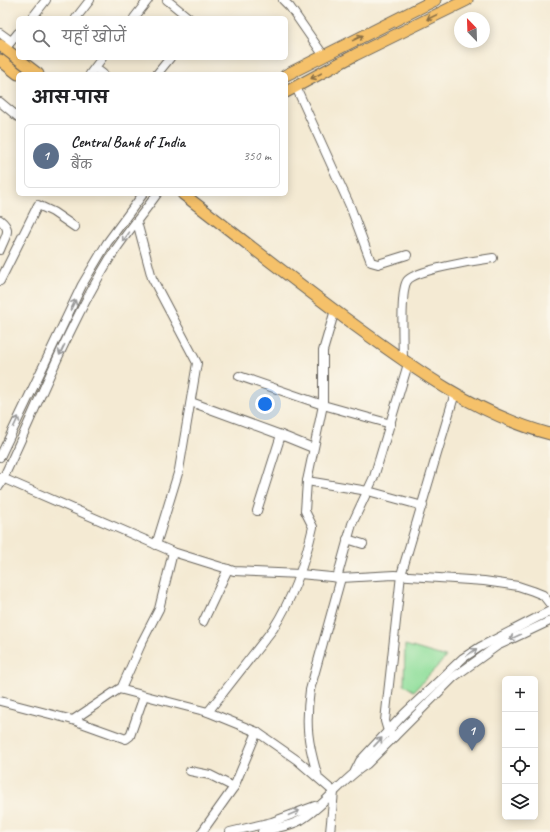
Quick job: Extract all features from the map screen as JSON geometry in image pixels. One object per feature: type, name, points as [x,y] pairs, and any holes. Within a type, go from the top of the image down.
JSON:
[{"type":"main road","points":[[288,74],[435,0]]},
{"type":"main road","points":[[291,89],[355,55],[466,0]]},
{"type":"main road","points":[[5,45],[16,55]]},
{"type":"main road","points":[[0,60],[16,72]]},
{"type":"main road","points":[[22,60],[36,72]]},
{"type":"main road","points":[[186,196],[405,363],[455,393],[514,424],[550,434]]},
{"type":"street","points":[[34,16],[46,0]]},
{"type":"street","points":[[78,16],[90,0]]},
{"type":"street","points":[[136,16],[148,0]]},
{"type":"street","points":[[167,0],[187,16]]},
{"type":"street","points":[[283,0],[290,7],[324,56]]},
{"type":"street","points":[[0,33],[5,45],[16,35]]},
{"type":"street","points":[[92,71],[100,60]]},
{"type":"street","points":[[159,72],[168,60]]},
{"type":"street","points":[[291,89],[348,200],[371,262],[378,264],[407,255]]},
{"type":"street","points":[[0,102],[16,115]]},
{"type":"street","points":[[0,458],[82,285],[107,243],[141,196]]},
{"type":"street","points":[[156,196],[111,257],[85,303],[1,480],[173,552],[238,572],[300,574],[339,578],[401,576],[484,581],[514,585],[543,595],[550,604]]},
{"type":"street","points":[[0,281],[38,205],[53,212],[75,227]]},
{"type":"street","points":[[0,220],[6,225],[8,230],[0,250]]},
{"type":"street","points":[[136,222],[152,278],[196,360],[197,366],[179,470],[156,545]]},
{"type":"street","points":[[0,253],[11,257]]},
{"type":"street","points":[[318,778],[308,742],[308,703],[310,690],[339,578],[347,539],[357,512],[368,491],[391,424],[405,363],[404,296],[408,280],[412,276],[463,262],[493,258]]},
{"type":"street","points":[[208,712],[273,629],[281,616],[300,574],[313,526],[305,508],[307,481],[323,405],[323,351],[335,310]]},
{"type":"street","points":[[239,376],[323,405],[391,424]]},
{"type":"street","points":[[391,734],[386,721],[401,576],[455,393]]},
{"type":"street","points":[[190,402],[313,448]]},
{"type":"street","points":[[257,512],[281,435]]},
{"type":"street","points":[[307,481],[368,491],[422,506]]},
{"type":"street","points":[[347,539],[362,544]]},
{"type":"street","points":[[121,689],[159,609],[173,552]]},
{"type":"street","points":[[203,622],[228,569]]},
{"type":"street","points":[[262,832],[301,820],[322,804],[354,772],[367,764],[430,688],[463,658],[480,647],[550,611]]},
{"type":"street","points":[[391,734],[454,677],[496,646],[550,621]]},
{"type":"street","points":[[73,720],[111,693],[121,689],[208,712],[257,732],[279,746],[334,792]]},
{"type":"street","points":[[0,701],[73,720],[126,739],[130,736],[144,696]]},
{"type":"street","points":[[202,832],[234,787],[257,732]]},
{"type":"street","points":[[190,771],[210,775],[234,787]]},
{"type":"street","points":[[330,832],[334,792]]},
{"type":"street","points":[[230,832],[272,822],[322,804]]},
{"type":"green space","points":[[405,645],[446,657],[414,691],[404,685]]},
{"type":"place","name":"Central Bank of India","points":[[472,751]]}]
